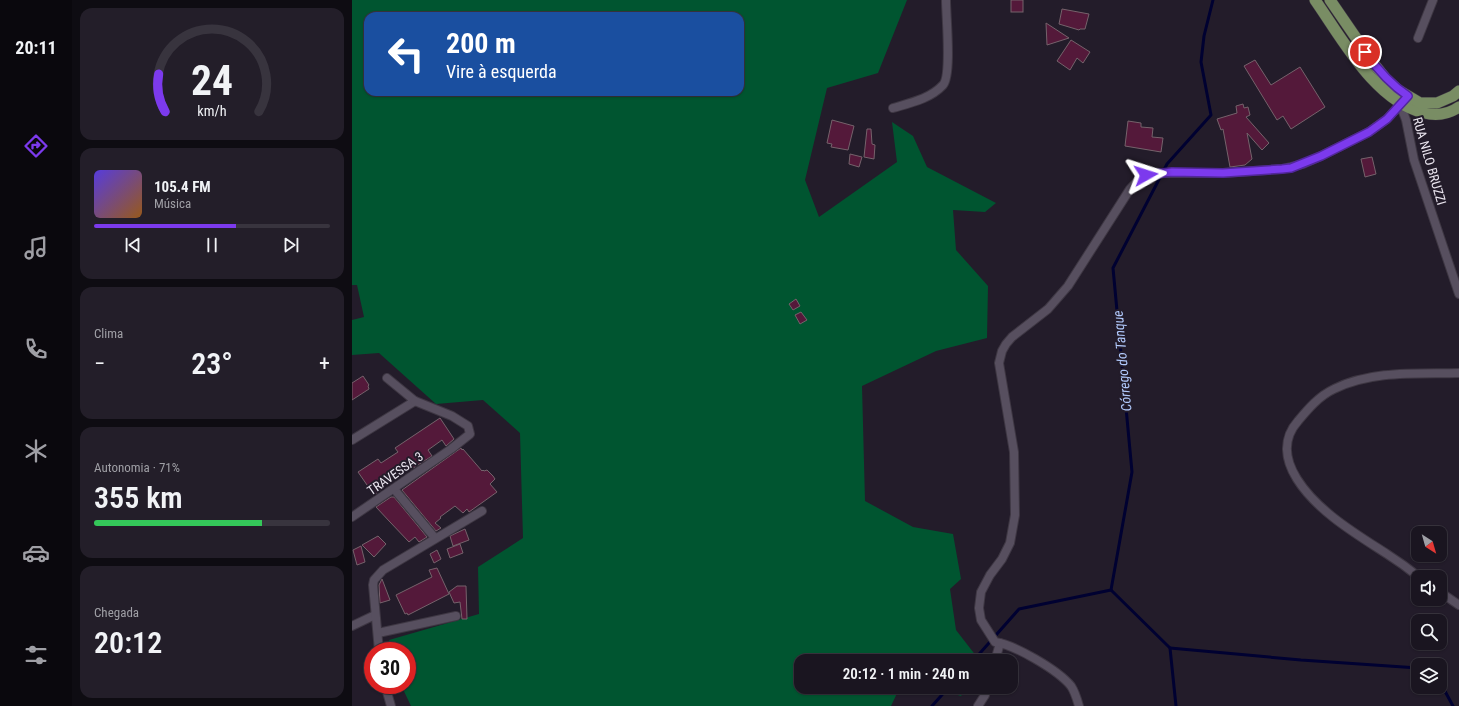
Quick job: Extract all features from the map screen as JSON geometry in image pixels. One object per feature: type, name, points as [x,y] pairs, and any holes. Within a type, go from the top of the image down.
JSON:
[{"type":"main road","points":[[1315,0],[1358,62],[1375,82],[1400,104],[1411,110],[1436,115],[1446,113],[1459,107]]},
{"type":"main road","points":[[1330,0],[1374,64],[1386,79],[1398,90],[1420,103],[1437,103],[1453,96],[1459,91]]},
{"type":"street","points":[[893,108],[927,97],[937,91],[944,84],[947,76],[948,57],[946,0]]},
{"type":"street","points":[[1418,38],[1433,0]]},
{"type":"street","points":[[1079,706],[1077,696],[1062,677],[1043,664],[997,642],[986,629],[981,620],[979,608],[981,592],[990,575],[1002,559],[1010,542],[1015,515],[1014,452],[999,363],[1002,351],[1012,337],[1048,309],[1068,286],[1120,205],[1139,179],[1146,175],[1156,173],[1223,173],[1291,168],[1321,156],[1369,132],[1387,119],[1408,96]]},
{"type":"street","name":"RUA NILO BRUZZI","points":[[1400,104],[1406,120],[1414,160],[1459,294]]},
{"type":"street","points":[[1411,571],[1350,529],[1313,499],[1297,479],[1288,457],[1286,442],[1292,428],[1303,414],[1317,400],[1334,389],[1353,382],[1380,376],[1459,373]]},
{"type":"street","points":[[352,440],[415,401],[387,378]]},
{"type":"street","name":"TRAVESSA 3","points":[[352,517],[451,449],[470,434],[468,426],[452,416],[415,401]]},
{"type":"street","points":[[394,489],[435,538]]},
{"type":"street","points":[[378,642],[375,615],[374,580],[383,570],[482,511]]},
{"type":"street","points":[[1447,597],[1459,605]]},
{"type":"street","points":[[352,626],[375,615]]},
{"type":"street","points":[[378,633],[456,616]]},
{"type":"street","points":[[996,654],[997,642]]},
{"type":"street","points":[[387,694],[390,706]]},
{"type":"street","points":[[978,706],[985,694]]},
{"type":"green space","points":[[352,0],[907,0],[878,73],[827,88],[805,180],[819,217],[897,162],[892,122],[913,136],[927,167],[996,203],[985,212],[953,210],[956,250],[988,286],[987,338],[936,351],[862,386],[865,501],[913,527],[953,534],[961,579],[950,589],[956,630],[975,654],[794,654],[794,694],[897,694],[891,706],[411,706],[405,694],[416,694],[416,642],[390,642],[389,640],[479,614],[478,567],[523,538],[520,433],[483,400],[436,404],[379,353],[352,355],[352,320],[364,317],[357,285],[352,285]]},
{"type":"building","points":[[1011,0],[1023,0],[1023,12],[1011,12]]},
{"type":"building","points":[[1062,9],[1089,14],[1085,29],[1079,30],[1059,24]]},
{"type":"building","points":[[1046,23],[1069,38],[1047,45]]},
{"type":"building","points":[[1071,40],[1090,52],[1083,63],[1077,58],[1070,70],[1057,61]]},
{"type":"building","points":[[1255,60],[1271,85],[1300,67],[1325,107],[1291,129],[1283,116],[1277,120],[1244,66]]},
{"type":"building","points":[[1243,104],[1244,108],[1248,107],[1250,115],[1246,117],[1269,143],[1262,150],[1247,133],[1252,159],[1245,165],[1230,167],[1223,129],[1221,130],[1217,119],[1237,113],[1236,106]]},
{"type":"building","points":[[832,120],[854,126],[848,150],[831,147],[832,144],[827,143]]},
{"type":"building","points":[[1128,121],[1141,123],[1141,127],[1153,128],[1152,137],[1163,138],[1161,152],[1125,146]]},
{"type":"building","points":[[867,129],[871,129],[872,144],[875,145],[874,159],[864,157]]},
{"type":"building","points":[[850,154],[862,157],[859,167],[849,164]]},
{"type":"building","points":[[1372,157],[1376,174],[1365,177],[1361,159]]},
{"type":"building","points":[[796,299],[800,306],[793,310],[789,304]]},
{"type":"building","points":[[801,312],[807,320],[800,324],[795,315]]},
{"type":"building","points":[[363,376],[369,385],[369,389],[352,400],[352,383]]},
{"type":"building","points":[[440,418],[454,439],[446,446],[442,440],[428,450],[432,456],[410,470],[405,463],[377,484],[381,490],[374,495],[358,472],[378,459],[381,463],[398,452],[395,448]]},
{"type":"building","points":[[461,448],[482,471],[487,470],[493,476],[495,479],[490,484],[497,492],[469,512],[467,509],[463,513],[455,506],[440,517],[441,518],[435,523],[441,528],[436,531],[402,490]]},
{"type":"building","points":[[391,497],[394,497],[427,537],[419,542],[415,537],[409,542],[376,507]]},
{"type":"building","points":[[465,529],[469,540],[453,546],[450,536]]},
{"type":"building","points":[[378,536],[386,544],[374,557],[362,545]]},
{"type":"building","points":[[460,544],[463,553],[450,558],[447,549]]},
{"type":"building","points":[[361,546],[365,562],[357,565],[353,550]]},
{"type":"building","points":[[437,550],[441,559],[434,563],[430,554]]},
{"type":"building","points":[[437,568],[449,594],[408,615],[407,613],[405,614],[396,595],[432,577],[429,570]]},
{"type":"building","points":[[382,579],[390,600],[380,603],[379,585]]},
{"type":"building","points":[[457,586],[466,586],[467,619],[462,619],[460,602],[454,603],[449,592]]},
{"type":"waterway","name":"Córrego do Tanque","points":[[979,654],[1019,609],[1111,590],[1132,472],[1113,268],[1167,164],[1211,115],[1201,62],[1204,36],[1213,0]]},
{"type":"waterway","points":[[1111,590],[1170,648],[1176,706]]},
{"type":"waterway","points":[[1170,648],[1301,660],[1411,668]]},
{"type":"waterway","name":"Córrego do Tanque","points":[[932,706],[943,694]]},
{"type":"waterway","points":[[1446,694],[1453,706]]},
{"type":"route","points":[[1146,175],[1172,172],[1223,173],[1291,168],[1321,156],[1369,132],[1387,119],[1408,96],[1398,90],[1386,79],[1365,52]]}]
